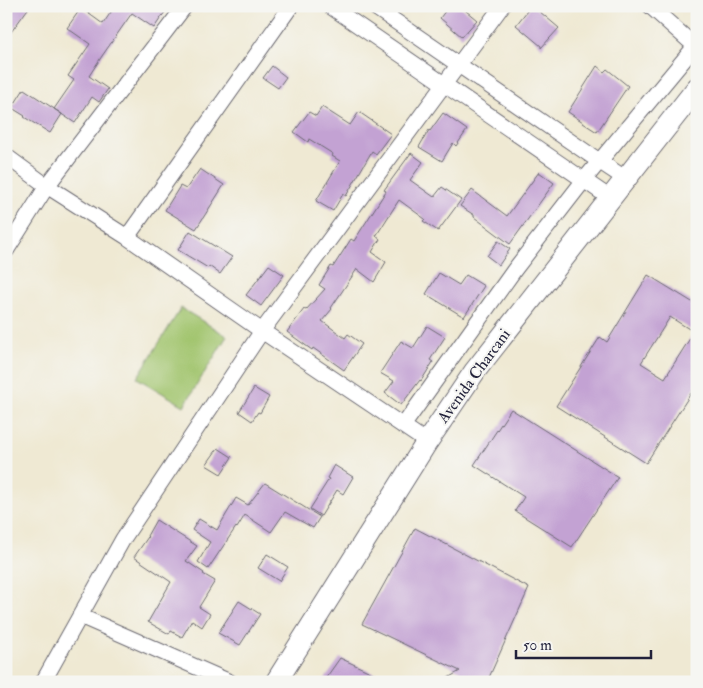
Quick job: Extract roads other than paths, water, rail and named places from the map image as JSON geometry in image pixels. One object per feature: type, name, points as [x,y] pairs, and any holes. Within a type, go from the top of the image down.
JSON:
[{"type":"main road","name":"Avenida Charcani","points":[[276,682],[427,442],[474,371],[697,88]]},
{"type":"street","points":[[6,251],[48,186],[185,6]]},
{"type":"street","points":[[127,237],[292,6]]},
{"type":"street","points":[[330,6],[610,198]]},
{"type":"street","points":[[373,6],[626,178]]},
{"type":"street","points":[[43,682],[123,539],[262,331],[502,6]]},
{"type":"street","points":[[403,426],[515,269],[599,161],[696,45],[650,6]]},
{"type":"street","points":[[6,156],[427,442]]},
{"type":"street","points":[[80,616],[230,682]]}]
